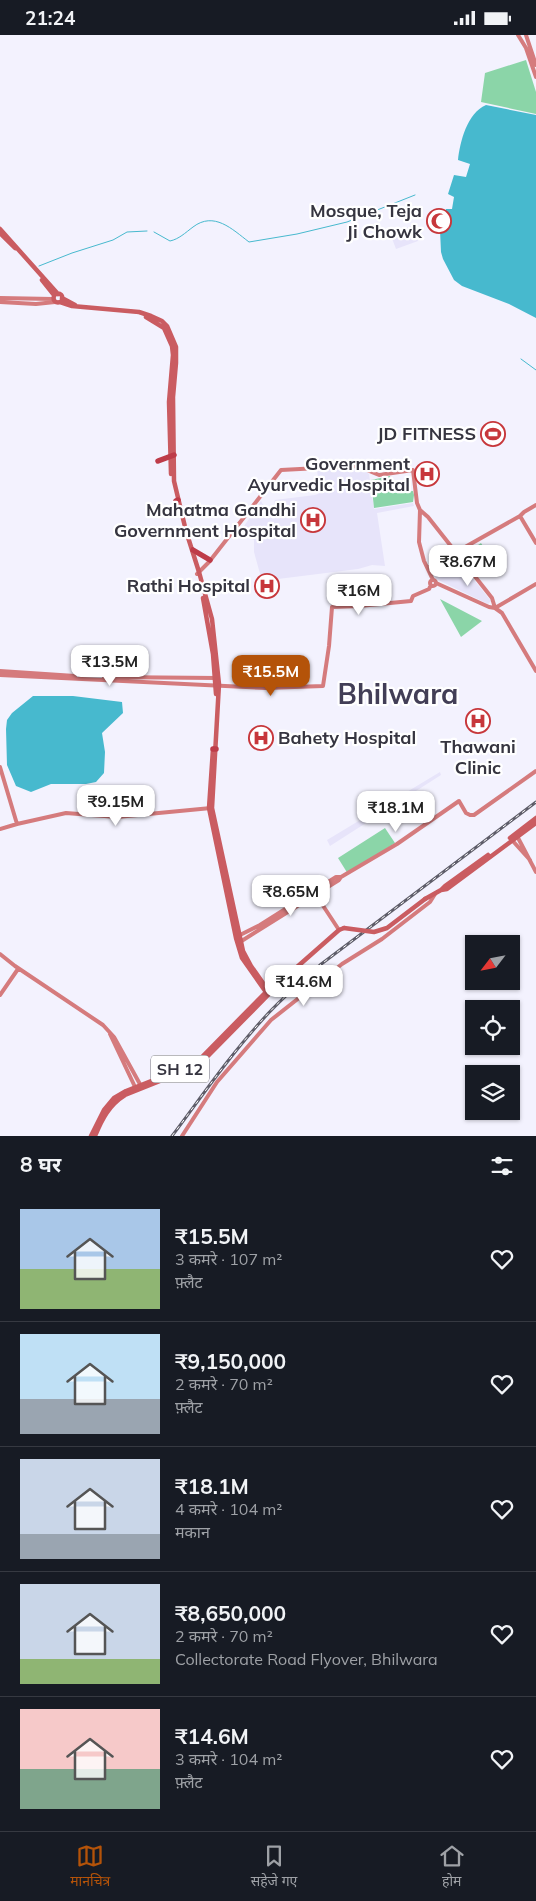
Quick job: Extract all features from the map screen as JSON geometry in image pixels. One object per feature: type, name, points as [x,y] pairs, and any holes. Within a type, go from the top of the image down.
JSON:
[{"type":"highway","points":[[158,461],[172,455]]},
{"type":"highway","points":[[192,550],[210,560]]},
{"type":"main road","points":[[0,229],[41,276],[57,298],[75,305],[142,313],[162,321],[170,333],[176,347],[172,397],[174,481],[184,534],[198,573]]},
{"type":"main road","points":[[0,233],[16,248]]},
{"type":"main road","points":[[177,501],[212,619],[218,684],[210,808],[239,939],[246,958],[270,991],[339,930],[344,928],[380,931],[387,928],[425,899],[441,890],[447,889],[511,839],[536,823]]},
{"type":"main road","points":[[517,835],[536,818]]},
{"type":"main road","name":"SH 12","points":[[91,1136],[110,1101],[138,1087],[186,1071],[204,1060],[270,991]]},
{"type":"main road","name":"SH 12","points":[[95,1136],[111,1106],[138,1087]]},
{"type":"street","points":[[518,35],[526,48],[536,77]]},
{"type":"street","points":[[526,35],[536,65]]},
{"type":"street","points":[[0,298],[57,298]]},
{"type":"street","points":[[0,303],[36,304],[57,298]]},
{"type":"street","points":[[198,573],[281,470],[356,466],[379,475],[413,470],[417,503],[420,510],[419,542],[433,583],[488,607],[495,608],[502,613],[536,671]]},
{"type":"street","points":[[428,568],[536,505]]},
{"type":"street","points":[[420,510],[428,517],[492,598],[495,608]]},
{"type":"street","points":[[520,516],[536,543]]},
{"type":"street","points":[[0,673],[54,678],[218,684],[266,688],[323,686],[332,607],[411,601],[413,596],[429,589],[433,583]]},
{"type":"street","points":[[495,608],[536,584]]},
{"type":"street","points":[[0,673],[102,677],[217,678]]},
{"type":"street","points":[[0,767],[17,824]]},
{"type":"street","points":[[239,939],[280,918],[341,877],[397,844],[459,801],[466,813],[474,815],[536,771]]},
{"type":"street","points":[[0,829],[66,813],[117,817],[210,808]]},
{"type":"street","points":[[517,835],[536,872]]},
{"type":"street","points":[[511,839],[530,860]]},
{"type":"street","points":[[239,939],[336,877],[341,877]]},
{"type":"street","points":[[182,1136],[217,1082],[272,1019],[342,964],[382,939],[430,902],[435,894]]},
{"type":"street","points":[[316,895],[339,930]]},
{"type":"street","points":[[0,954],[18,969],[103,1025],[110,1032],[111,1039],[138,1087]]},
{"type":"street","points":[[0,995],[18,969]]},
{"type":"shaded area","points":[[412,226],[418,241],[396,249],[390,233]]},
{"type":"shaded area","name":"Mahatma Gandhi Government Hospital","points":[[354,467],[364,470],[369,474],[374,509],[413,503],[414,506],[377,513],[385,566],[372,565],[358,569],[262,581],[254,552],[254,540],[238,535],[261,501],[266,510],[272,510],[275,500],[315,495],[320,493],[317,470]]},
{"type":"shaded area","name":"Government Ayurvedic Hospital","points":[[437,468],[438,477],[418,481],[416,470]]},
{"type":"shaded area","points":[[455,556],[491,601],[488,604],[436,579],[433,569]]},
{"type":"shaded area","points":[[440,772],[441,775],[330,846],[327,840]]},
{"type":"green space","points":[[526,60],[536,92],[536,114],[481,102],[485,73]]},
{"type":"green space","points":[[390,476],[393,493],[413,491],[413,502],[374,508],[371,480]]},
{"type":"green space","points":[[481,543],[491,559],[482,563],[472,549]]},
{"type":"green space","points":[[440,599],[482,621],[461,637]]},
{"type":"green space","points":[[385,828],[395,843],[348,874],[338,858]]},
{"type":"water","points":[[486,105],[536,115],[536,318],[509,304],[462,286],[454,280],[441,252],[440,230],[446,209],[452,209],[454,197],[448,194],[454,175],[466,177],[470,164],[458,160],[463,137],[474,114]]},
{"type":"water","points":[[33,696],[73,696],[122,702],[123,713],[102,733],[105,752],[104,773],[96,782],[86,784],[51,784],[31,792],[16,786],[7,765],[7,720],[12,713]]},
{"type":"waterway","points":[[154,232],[170,241],[201,223],[215,221],[229,227],[249,242],[297,234],[347,222],[415,195]]},
{"type":"waterway","points":[[39,266],[113,240],[127,232],[147,231]]},
{"type":"waterway","points":[[521,359],[536,370]]},
{"type":"railway","points":[[172,1136],[240,1046],[291,991],[320,965],[536,802]]},
{"type":"place","name":"Mosque, Teja Ji Chowk","points":[[439,221]]},
{"type":"place","name":"JD FITNESS","points":[[493,434]]},
{"type":"place","name":"Government Ayurvedic Hospital","points":[[427,474]]},
{"type":"place","name":"Mahatma Gandhi Government Hospital","points":[[313,520]]},
{"type":"place","name":"Rathi Hospital","points":[[267,586]]},
{"type":"place","name":"Thawani Clinic","points":[[478,721]]},
{"type":"place","name":"Bahety Hospital","points":[[261,738]]},
{"type":"district","name":"Bhilwara","points":[[398,694]]}]
